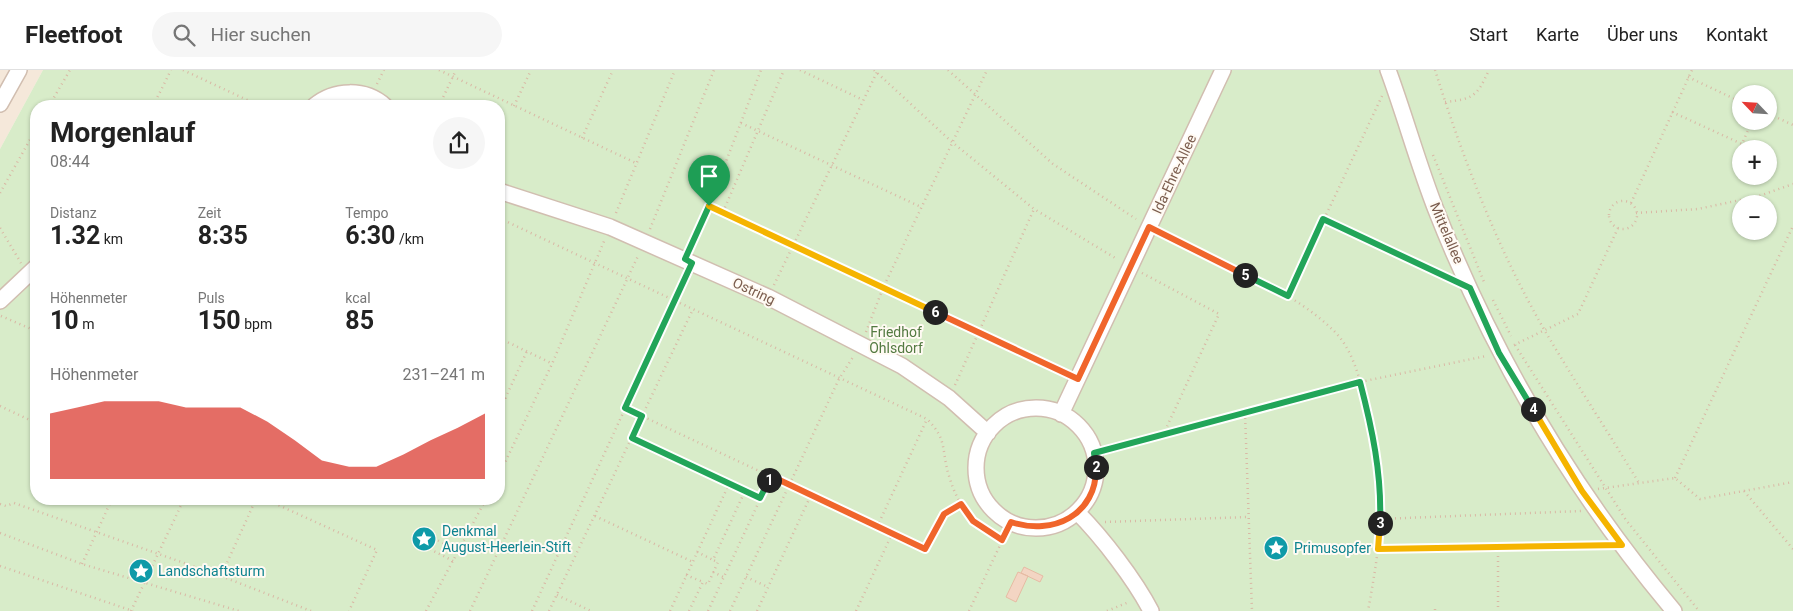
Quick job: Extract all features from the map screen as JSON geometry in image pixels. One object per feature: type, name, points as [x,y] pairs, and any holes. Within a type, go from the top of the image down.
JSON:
[{"type":"street","points":[[0,104],[19,70]]},
{"type":"street","name":"Ida-Ehre-Allee","points":[[1062,414],[1223,70]]},
{"type":"street","name":"Mittelallee","points":[[1389,74],[1436,209],[1499,353],[1582,491],[1674,611]]},
{"type":"street","points":[[323,100],[328,97],[347,93],[371,97],[376,100]]},
{"type":"street","name":"Ostring","points":[[505,193],[610,227],[768,297],[902,366],[949,398],[988,433]]},
{"type":"street","points":[[0,301],[30,272]]},
{"type":"street","points":[[1042,408],[1062,414],[1076,423],[1088,437],[1094,453],[1096,469],[1094,485],[1083,518],[1045,528],[1026,528],[1011,522],[992,510],[981,492],[976,472],[979,451],[988,433],[1003,418],[1021,410],[1042,408]]},
{"type":"street","points":[[1083,518],[1144,596],[1151,611]]},
{"type":"path","points":[[52,100],[70,70]]},
{"type":"path","points":[[156,100],[171,70]]},
{"type":"path","points":[[183,70],[247,100]]},
{"type":"path","points":[[439,70],[501,100]]},
{"type":"path","points":[[442,100],[456,70]]},
{"type":"path","points":[[514,106],[531,70]]},
{"type":"path","points":[[582,138],[613,70]]},
{"type":"path","points":[[506,460],[552,364],[596,264],[675,70]]},
{"type":"path","points":[[470,611],[645,242],[714,70]]},
{"type":"path","points":[[533,611],[675,300],[761,70]]},
{"type":"path","points":[[723,212],[784,70]]},
{"type":"path","points":[[800,70],[863,100]]},
{"type":"path","points":[[948,70],[1053,164],[1149,227],[1288,296],[1313,312],[1337,333],[1348,349],[1360,382],[1374,436],[1380,493],[1380,519],[1378,549],[1368,611]]},
{"type":"path","points":[[1436,70],[1445,102],[1498,238],[1545,330],[1639,483]]},
{"type":"path","points":[[1445,102],[1466,100],[1475,95],[1481,88],[1489,70]]},
{"type":"path","points":[[1630,203],[1692,70]]},
{"type":"path","points":[[768,297],[876,71],[952,142],[1034,209],[1130,267],[1218,314],[1164,434]]},
{"type":"path","points":[[1288,296],[1389,74]]},
{"type":"path","points":[[1688,77],[1732,98]]},
{"type":"path","points":[[505,102],[638,164]]},
{"type":"path","points":[[1672,112],[1742,144],[1748,130]]},
{"type":"path","points":[[1778,118],[1793,125]]},
{"type":"path","points":[[741,122],[921,207]]},
{"type":"path","points":[[0,193],[30,140]]},
{"type":"path","points":[[1432,151],[1487,288]]},
{"type":"path","points":[[1636,213],[1698,209],[1759,196],[1793,184]]},
{"type":"path","points":[[1618,228],[1610,219],[1612,206],[1622,201],[1630,203],[1636,213]]},
{"type":"path","points":[[709,206],[1078,379]]},
{"type":"path","points":[[949,398],[1034,209]]},
{"type":"path","points":[[1618,228],[1631,225],[1636,213]]},
{"type":"path","points":[[1323,219],[1470,288]]},
{"type":"path","points":[[505,221],[927,419],[940,432],[949,475],[961,504],[973,521],[1002,540]]},
{"type":"path","points":[[1675,478],[1793,226]]},
{"type":"path","points":[[0,228],[30,267]]},
{"type":"path","points":[[1094,453],[1360,382],[1499,353],[1578,314],[1618,228]]},
{"type":"path","points":[[1491,296],[1515,345],[1626,520],[1698,611]]},
{"type":"path","points":[[550,611],[694,309]]},
{"type":"path","points":[[0,316],[30,329]]},
{"type":"path","points":[[505,341],[552,364]]},
{"type":"path","points":[[505,399],[528,351]]},
{"type":"path","points":[[0,406],[30,420]]},
{"type":"path","points":[[625,408],[925,549],[944,514],[961,504]]},
{"type":"path","points":[[1245,412],[1252,611]]},
{"type":"path","points":[[877,527],[927,419]]},
{"type":"path","points":[[632,438],[760,498]]},
{"type":"path","points":[[708,611],[771,476]]},
{"type":"path","points":[[1582,491],[1675,478],[1700,499],[1793,482]]},
{"type":"path","points":[[670,611],[729,484]]},
{"type":"path","points":[[713,560],[745,491]]},
{"type":"path","points":[[1744,491],[1793,549]]},
{"type":"path","points":[[757,611],[811,495]]},
{"type":"path","points":[[0,504],[6,506],[14,503],[221,576],[311,611]]},
{"type":"path","points":[[82,564],[109,505]]},
{"type":"path","points":[[0,566],[132,611],[181,505]]},
{"type":"path","points":[[221,576],[253,505]]},
{"type":"path","points":[[278,505],[376,550],[349,611]]},
{"type":"path","points":[[426,611],[483,505]]},
{"type":"path","points":[[1380,519],[1596,511]]},
{"type":"path","points":[[595,516],[693,562]]},
{"type":"path","points":[[1083,518],[1248,517]]},
{"type":"path","points":[[969,611],[1011,522]]},
{"type":"path","points":[[0,533],[82,564],[238,611]]},
{"type":"path","points":[[856,611],[892,534]]},
{"type":"path","points":[[453,562],[428,548],[433,538],[459,551]]},
{"type":"path","points":[[1378,549],[1622,545]]},
{"type":"path","points":[[1498,546],[1498,611]]},
{"type":"path","points":[[686,575],[708,584],[718,562],[697,552]]},
{"type":"path","points":[[713,572],[724,577]]},
{"type":"path","points":[[746,577],[768,587]]},
{"type":"path","points":[[689,611],[703,582]]},
{"type":"path","points":[[557,595],[591,611]]},
{"type":"path","points":[[1107,611],[1144,596]]},
{"type":"shaded area","points":[[0,70],[43,70],[0,149]]},
{"type":"green space","name":"Friedhof Ohlsdorf","points":[[43,70],[1793,70],[1793,611],[0,611],[0,149]]},
{"type":"building","points":[[1024,567],[1043,576],[1040,582],[1021,573]]},
{"type":"building","points":[[1018,572],[1028,576],[1016,602],[1006,597]]},
{"type":"place","name":"Denkmal August-Heerlein-Stift","points":[[424,539]]},
{"type":"place","name":"Primusopfer","points":[[1276,548]]},
{"type":"place","name":"Landschaftsturm","points":[[141,571]]},
{"type":"route","points":[[709,206],[1078,379],[1149,227],[1288,296],[1323,219],[1470,288],[1499,353],[1582,491],[1622,545],[1378,549],[1380,493],[1374,436],[1360,382],[1094,453],[1096,469],[1094,485],[1088,500],[1077,512],[1062,523],[1045,528],[1026,528],[1011,522],[1002,540],[973,521],[961,504],[944,514],[925,549],[771,476],[760,498],[632,438],[642,416],[625,408],[692,263],[685,259],[709,206]]}]
